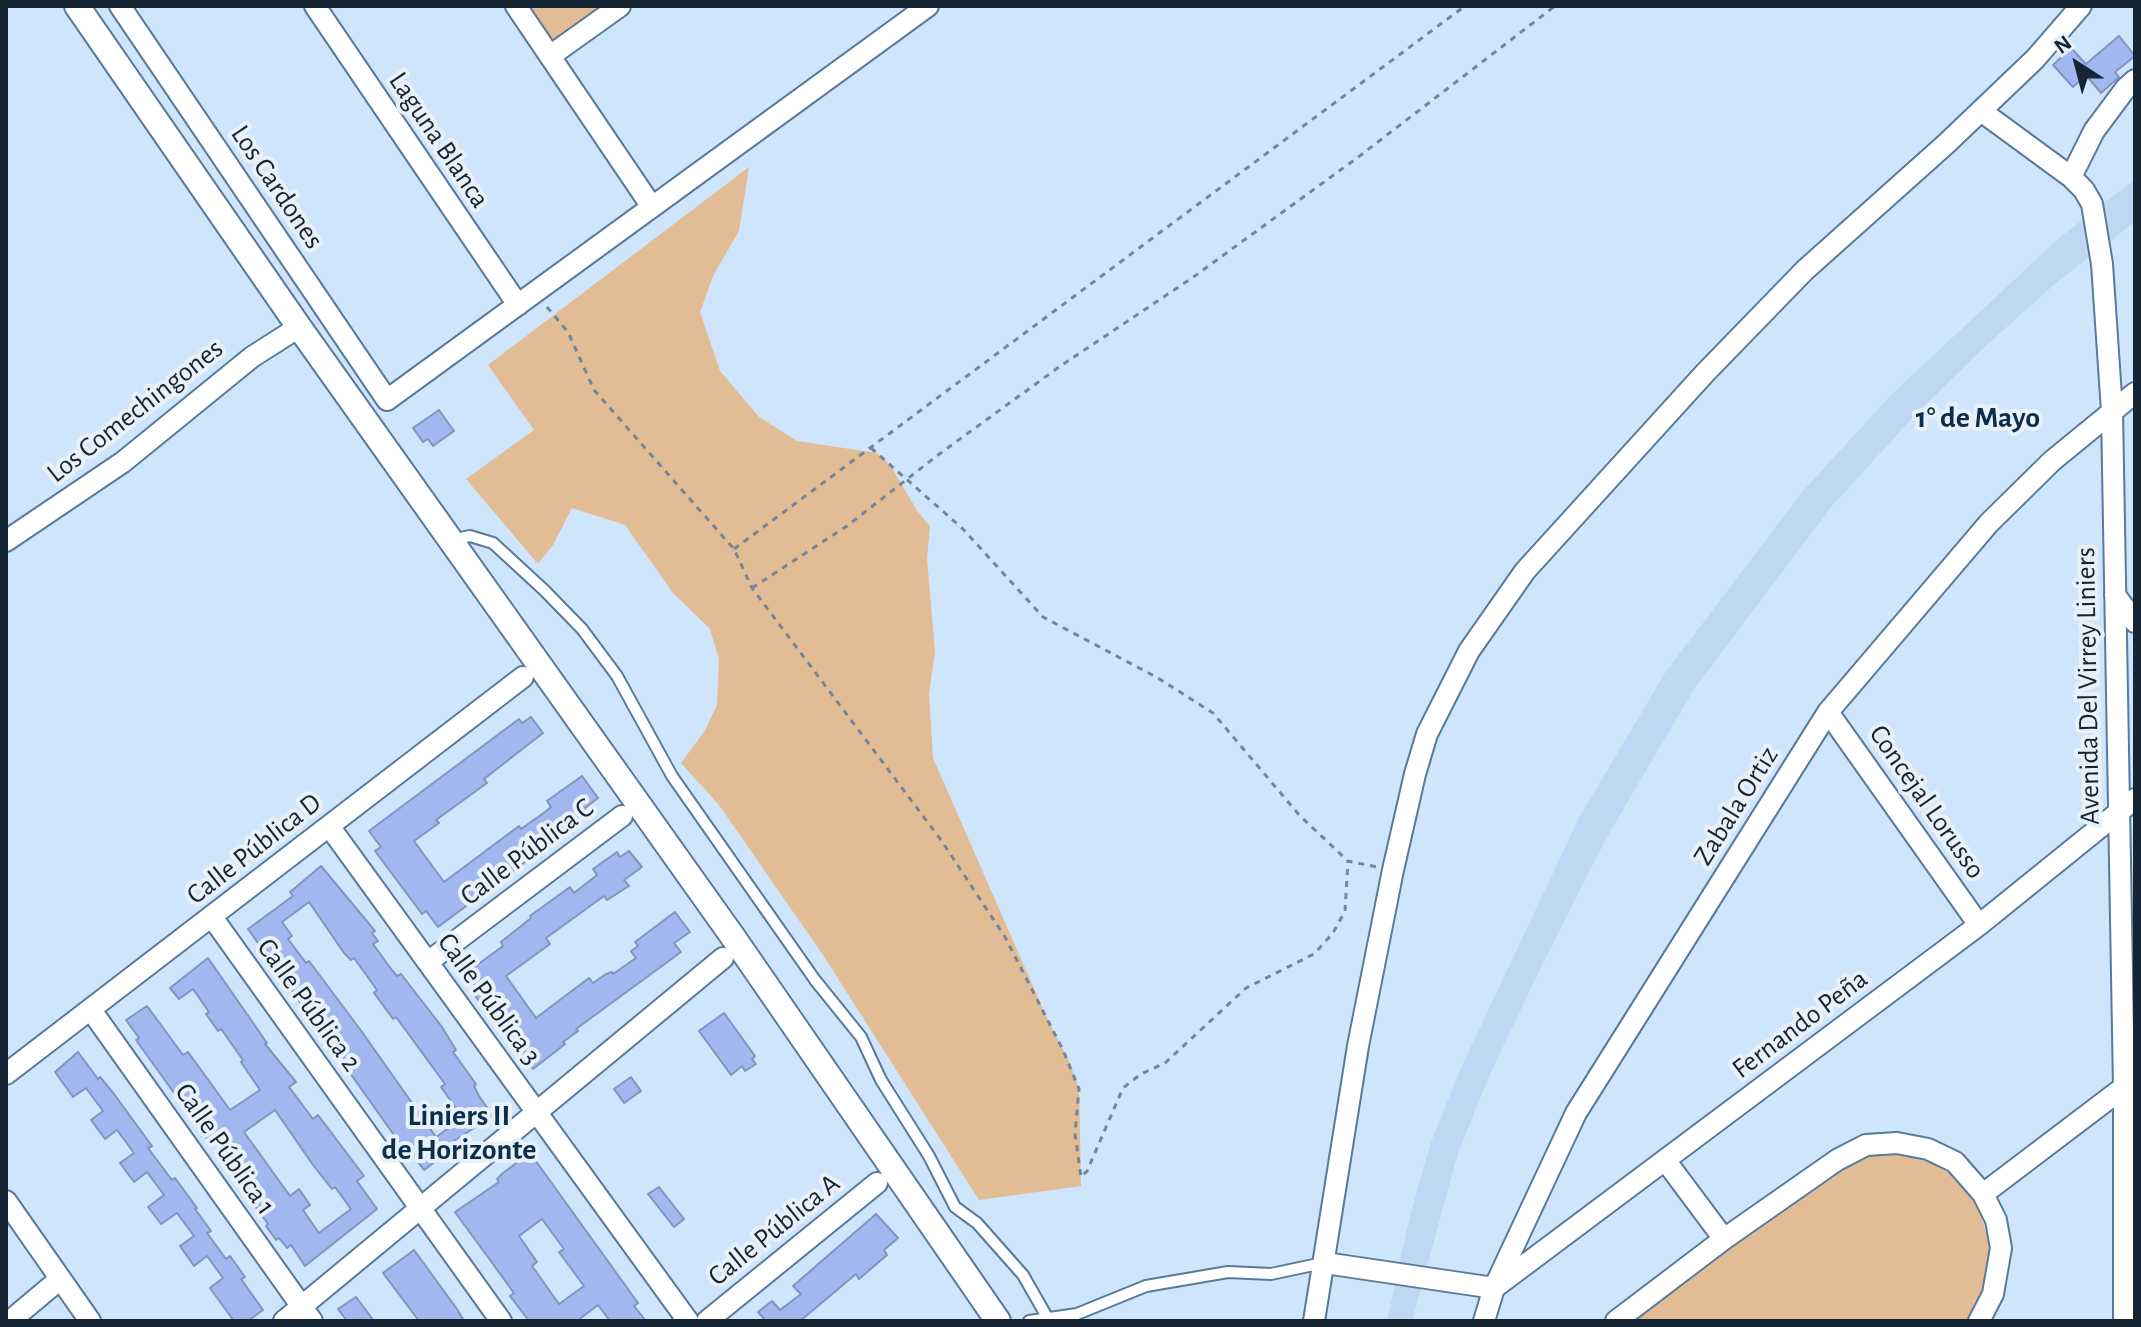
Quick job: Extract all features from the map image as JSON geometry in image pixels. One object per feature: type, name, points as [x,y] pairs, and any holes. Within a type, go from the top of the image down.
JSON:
[{"type":"street","points":[[77,6],[299,327],[733,937],[998,1321]]},
{"type":"street","name":"Los Cardones","points":[[120,6],[387,400],[524,300]]},
{"type":"street","name":"Laguna Blanca","points":[[315,6],[524,300]]},
{"type":"street","points":[[516,6],[652,207]]},
{"type":"street","points":[[550,56],[620,6]]},
{"type":"street","points":[[524,300],[928,6]]},
{"type":"street","points":[[1314,1321],[1358,1046],[1415,774],[1427,734],[1469,651],[1525,571],[1609,476],[1805,270],[1981,111],[2035,59],[2081,6]]},
{"type":"street","points":[[2071,177],[2094,131],[2135,80]]},
{"type":"street","name":"Avenida Del Virrey Liniers","points":[[1981,111],[2071,177],[2084,190],[2092,204],[2102,264],[2112,411],[2117,813],[2131,1090],[2124,1321]]},
{"type":"street","name":"Los Comechingones","points":[[6,541],[123,462],[252,357],[299,327]]},
{"type":"street","name":"Zabala Ortiz","points":[[1484,1321],[1494,1288],[1576,1113],[1828,712],[1989,523],[2052,461],[2135,393]]},
{"type":"street","points":[[2115,595],[2135,622]]},
{"type":"street","name":"Calle Pública D","points":[[13,1069],[523,677]]},
{"type":"street","name":"Concejal Lorusso","points":[[1828,712],[1979,925]]},
{"type":"street","name":"Fernando Peña","points":[[1494,1288],[1979,925],[2135,799]]},
{"type":"street","name":"Calle Pública C","points":[[428,962],[622,816]]},
{"type":"street","name":"Calle Pública 3","points":[[329,826],[688,1321]]},
{"type":"street","name":"Calle Pública 2","points":[[212,917],[501,1321]]},
{"type":"street","points":[[284,1321],[307,1314],[420,1208],[723,958]]},
{"type":"street","name":"Calle Pública 1","points":[[91,1010],[307,1314]]},
{"type":"street","points":[[1983,1194],[2131,1090]]},
{"type":"street","points":[[1616,1321],[1724,1239],[1837,1160],[1866,1145],[1897,1143],[1928,1149],[1955,1162],[1983,1194],[1996,1220],[2001,1248],[1993,1294],[1979,1321]]},
{"type":"street","points":[[1665,1160],[1724,1239]]},
{"type":"street","name":"Calle Pública A","points":[[707,1321],[877,1183]]},
{"type":"street","points":[[6,1201],[90,1321]]},
{"type":"street","points":[[1325,1263],[1494,1288]]},
{"type":"street","points":[[10,1321],[60,1279]]},
{"type":"lane","points":[[450,540],[470,536],[493,543],[582,629],[617,676],[672,776],[815,980],[861,1037],[881,1080],[929,1156],[955,1207],[977,1223],[1023,1275],[1047,1317]]},
{"type":"lane","points":[[1029,1321],[1077,1314],[1146,1286],[1228,1272],[1271,1274],[1325,1263]]},
{"type":"path","points":[[734,549],[1465,6]]},
{"type":"path","points":[[752,588],[847,526],[1059,367],[1192,278],[1344,168],[1555,6]]},
{"type":"path","points":[[524,300],[549,308],[568,332],[594,390],[734,549],[752,588],[941,840],[1005,937],[1063,1050],[1079,1089],[1075,1134],[1081,1177],[1087,1171],[1123,1088],[1141,1074],[1165,1063],[1246,988],[1314,954],[1333,933],[1345,911],[1348,861]]},
{"type":"path","points":[[871,448],[963,529],[1043,617],[1158,678],[1213,713],[1300,816],[1348,861],[1393,870]]},
{"type":"shaded area","points":[[516,6],[620,6],[550,56]]},
{"type":"shaded area","points":[[749,167],[739,231],[714,274],[700,312],[720,371],[759,417],[797,441],[877,453],[890,465],[930,526],[927,558],[935,652],[929,694],[933,758],[1079,1089],[1081,1186],[979,1200],[823,955],[719,805],[681,763],[704,732],[717,705],[719,659],[710,629],[673,593],[625,525],[572,508],[553,545],[538,564],[466,479],[534,430],[488,365]]},
{"type":"shaded area","points":[[2135,179],[2135,222],[2057,282],[1918,412],[1832,506],[1694,689],[1607,837],[1490,1074],[1458,1153],[1412,1321],[1387,1321],[1410,1216],[1431,1142],[1461,1068],[1579,818],[1665,673],[1803,491],[1892,394],[2058,239]]},
{"type":"shaded area","points":[[1903,1152],[1926,1159],[1954,1176],[1974,1199],[1980,1213],[1989,1243],[1990,1259],[1984,1289],[1967,1321],[1625,1321],[1850,1155]]},
{"type":"building","points":[[2119,36],[2135,56],[2115,72],[2119,77],[2101,93],[2086,75],[2073,87],[2053,65],[2071,48],[2086,64]]},
{"type":"building","points":[[439,410],[454,431],[433,446],[428,439],[423,442],[413,428]]},
{"type":"building","points":[[531,717],[543,733],[484,779],[487,783],[436,820],[439,823],[414,841],[444,882],[519,826],[521,829],[545,812],[551,807],[547,801],[582,776],[598,798],[585,808],[577,817],[580,820],[571,828],[438,927],[426,911],[422,914],[375,851],[381,847],[369,831],[519,719],[522,723]]},
{"type":"building","points":[[629,851],[642,867],[624,880],[629,886],[607,900],[604,896],[546,938],[550,944],[506,976],[536,1018],[589,978],[593,983],[636,958],[631,951],[638,946],[635,942],[675,912],[690,932],[674,943],[681,952],[576,1029],[578,1031],[563,1042],[565,1044],[533,1069],[472,992],[477,988],[466,973],[503,946],[501,942],[530,916],[570,887],[574,893],[597,875],[593,869],[617,852],[620,857]]},
{"type":"building","points":[[321,866],[375,931],[372,933],[378,941],[373,944],[391,969],[397,976],[401,974],[442,1027],[456,1050],[453,1052],[476,1084],[474,1086],[479,1096],[493,1116],[452,1142],[454,1145],[424,1170],[404,1143],[401,1145],[248,929],[293,896],[290,892]],"holes":[[[309,902],[351,960],[354,958],[377,990],[374,993],[393,1019],[396,1017],[445,1084],[441,1087],[463,1118],[436,1137],[309,961],[306,963],[288,939],[292,936],[282,922]]]},
{"type":"building","points":[[208,958],[265,1044],[296,1082],[289,1087],[313,1119],[318,1115],[364,1176],[357,1181],[377,1209],[305,1266],[291,1245],[287,1248],[279,1238],[276,1240],[227,1168],[233,1163],[216,1139],[210,1143],[136,1040],[139,1038],[126,1020],[147,1006],[183,1055],[188,1052],[230,1110],[260,1090],[221,1029],[218,1031],[206,1014],[209,1012],[193,989],[179,999],[170,988]],"holes":[[[275,1110],[313,1165],[351,1209],[319,1233],[303,1210],[310,1205],[299,1189],[290,1196],[244,1132]]]},
{"type":"building","points":[[724,1013],[755,1056],[752,1059],[756,1064],[745,1071],[742,1066],[731,1075],[699,1031]]},
{"type":"building","points":[[78,1052],[114,1094],[152,1146],[148,1148],[197,1208],[211,1231],[207,1233],[226,1259],[230,1256],[245,1277],[241,1279],[263,1310],[248,1321],[234,1321],[210,1288],[223,1278],[207,1256],[194,1266],[180,1246],[194,1236],[177,1213],[161,1224],[148,1207],[164,1195],[147,1172],[134,1182],[120,1163],[134,1153],[117,1130],[105,1139],[91,1120],[103,1111],[86,1088],[73,1097],[55,1072]]},
{"type":"building","points":[[631,1077],[641,1091],[624,1103],[614,1089]]},
{"type":"building","points":[[530,1153],[638,1303],[634,1306],[646,1321],[610,1321],[598,1305],[577,1321],[529,1321],[510,1296],[514,1293],[455,1212],[499,1182],[497,1179]],"holes":[[[542,1219],[564,1249],[559,1252],[584,1286],[559,1304],[532,1266],[537,1262],[519,1236]]]},
{"type":"building","points":[[659,1187],[684,1219],[674,1227],[648,1194]]},
{"type":"building","points":[[876,1214],[898,1238],[884,1250],[887,1255],[859,1279],[856,1274],[800,1321],[766,1321],[758,1312],[772,1301],[780,1310],[801,1294],[793,1286]]},
{"type":"building","points":[[414,1250],[464,1321],[419,1321],[383,1273]]},
{"type":"building","points":[[356,1297],[374,1321],[347,1321],[338,1309]]},
{"type":"district","name":"1° de Mayo","points":[[1978,418]]},
{"type":"district","name":"Liniers II de Horizonte","points":[[459,1133]]}]
